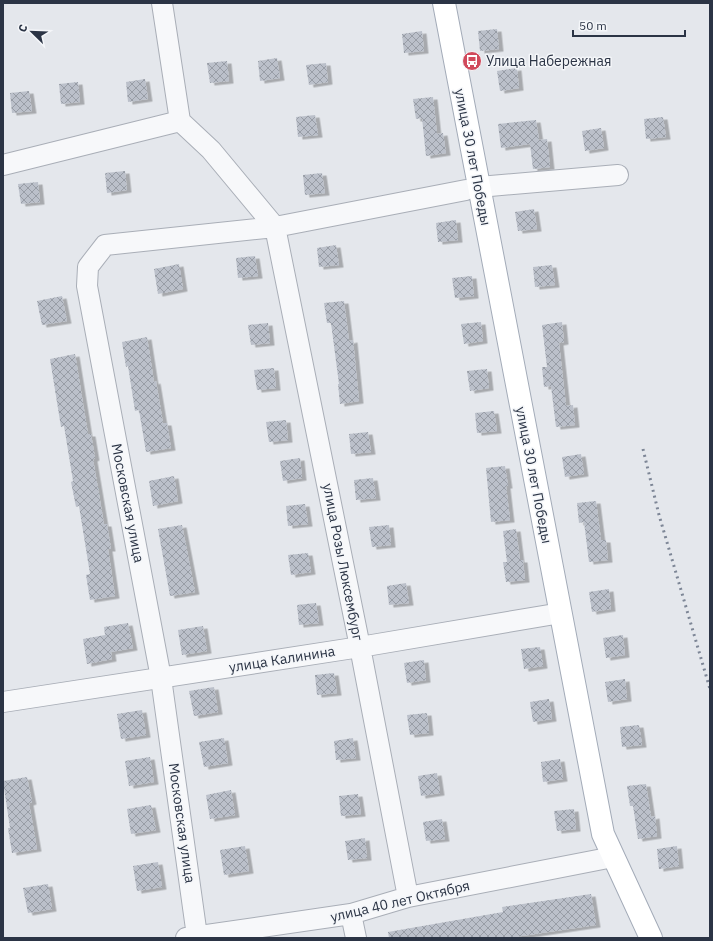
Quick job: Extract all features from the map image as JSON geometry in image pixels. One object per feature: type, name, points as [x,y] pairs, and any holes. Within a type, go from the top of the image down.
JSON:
[{"type":"main road","name":"улица 30 лет Победы","points":[[444,3],[473,188],[561,613],[603,834],[612,857],[652,938]]},
{"type":"street","points":[[162,3],[180,121],[212,150],[275,227]]},
{"type":"street","points":[[3,166],[180,121]]},
{"type":"street","name":"Московская улица","points":[[192,937],[161,678],[87,286],[88,267],[105,245],[275,227],[473,188],[618,175]]},
{"type":"street","name":"улица Розы Люксембург","points":[[275,227],[360,647],[408,897]]},
{"type":"street","name":"улица Калинина","points":[[3,702],[360,647],[561,613]]},
{"type":"street","name":"улица 40 лет Октября","points":[[192,937],[351,914],[408,897],[612,857]]},
{"type":"street","points":[[351,914],[356,938]]},
{"type":"building","points":[[497,29],[499,49],[480,51],[478,31]]},
{"type":"building","points":[[422,31],[424,51],[404,53],[402,34]]},
{"type":"building","points":[[277,58],[280,78],[260,81],[258,61]]},
{"type":"building","points":[[227,61],[229,81],[210,83],[207,63]]},
{"type":"building","points":[[326,63],[328,82],[309,85],[306,65]]},
{"type":"building","points":[[517,68],[519,88],[500,91],[497,71]]},
{"type":"building","points":[[145,79],[148,99],[128,102],[126,82]]},
{"type":"building","points":[[78,82],[80,102],[61,104],[59,84]]},
{"type":"building","points":[[29,91],[32,111],[12,113],[10,93]]},
{"type":"building","points":[[433,97],[437,134],[443,133],[446,153],[426,156],[422,118],[416,119],[413,99]]},
{"type":"building","points":[[315,115],[318,135],[298,137],[296,117]]},
{"type":"building","points":[[663,117],[666,137],[646,139],[644,119]]},
{"type":"building","points":[[536,120],[539,140],[547,139],[550,167],[533,169],[530,144],[501,148],[498,124]]},
{"type":"building","points":[[601,128],[604,148],[585,151],[582,131]]},
{"type":"building","points":[[125,171],[127,190],[107,193],[105,173]]},
{"type":"building","points":[[322,173],[325,193],[305,195],[303,175]]},
{"type":"building","points":[[38,182],[40,202],[21,204],[18,184]]},
{"type":"building","points":[[534,209],[537,229],[518,231],[515,212]]},
{"type":"building","points":[[456,220],[458,240],[438,242],[436,223]]},
{"type":"building","points":[[336,245],[339,265],[319,267],[317,248]]},
{"type":"building","points":[[255,256],[258,276],[238,278],[236,258]]},
{"type":"building","points":[[179,264],[183,289],[158,294],[154,269]]},
{"type":"building","points":[[552,265],[555,285],[535,287],[533,267]]},
{"type":"building","points":[[472,276],[474,296],[455,298],[452,278]]},
{"type":"building","points":[[62,296],[67,321],[42,325],[37,301]]},
{"type":"building","points":[[344,301],[349,341],[353,340],[359,401],[340,404],[339,384],[331,323],[327,323],[324,303]]},
{"type":"building","points":[[481,322],[483,341],[464,344],[461,324]]},
{"type":"building","points":[[562,322],[564,342],[559,343],[566,406],[573,405],[575,425],[556,427],[551,386],[544,387],[542,367],[547,367],[542,325]]},
{"type":"building","points":[[268,323],[270,343],[251,345],[248,325]]},
{"type":"building","points":[[147,337],[154,382],[156,381],[163,423],[167,423],[171,448],[146,452],[139,410],[135,411],[128,366],[126,367],[122,342]]},
{"type":"building","points":[[75,354],[88,434],[91,434],[95,458],[93,459],[104,524],[107,524],[111,549],[108,549],[115,596],[90,600],[86,575],[90,574],[79,506],[76,507],[71,482],[73,481],[64,426],[61,427],[50,359]]},
{"type":"building","points":[[274,368],[276,388],[257,390],[254,370]]},
{"type":"building","points":[[487,369],[489,388],[470,391],[467,371]]},
{"type":"building","points":[[494,411],[497,431],[477,433],[475,413]]},
{"type":"building","points":[[286,420],[288,440],[269,442],[266,422]]},
{"type":"building","points":[[368,432],[371,452],[351,454],[349,434]]},
{"type":"building","points":[[581,454],[584,474],[565,477],[562,457]]},
{"type":"building","points":[[300,458],[302,478],[283,481],[280,461]]},
{"type":"building","points":[[505,466],[510,520],[491,522],[486,468]]},
{"type":"building","points":[[174,476],[178,501],[153,506],[149,481]]},
{"type":"building","points":[[373,478],[376,498],[356,500],[354,480]]},
{"type":"building","points":[[596,501],[601,540],[606,540],[608,560],[589,562],[584,522],[579,523],[577,503]]},
{"type":"building","points":[[305,504],[308,524],[288,526],[286,506]]},
{"type":"building","points":[[182,525],[195,592],[170,596],[158,529]]},
{"type":"building","points":[[389,525],[391,545],[372,547],[369,527]]},
{"type":"building","points":[[516,529],[520,560],[523,560],[525,580],[506,582],[503,562],[507,562],[503,531]]},
{"type":"building","points":[[308,553],[311,572],[291,575],[288,555]]},
{"type":"building","points":[[406,583],[409,603],[389,605],[387,586]]},
{"type":"building","points":[[609,589],[611,609],[592,612],[589,592]]},
{"type":"building","points":[[316,603],[319,623],[299,625],[297,605]]},
{"type":"building","points":[[128,623],[133,648],[111,652],[112,659],[87,664],[83,639],[105,635],[104,627]]},
{"type":"building","points":[[203,626],[207,651],[182,655],[178,630]]},
{"type":"building","points":[[623,635],[625,655],[606,658],[603,638]]},
{"type":"building","points":[[540,647],[543,666],[524,669],[521,649]]},
{"type":"building","points":[[424,660],[426,680],[407,683],[404,663]]},
{"type":"building","points":[[334,673],[337,693],[317,695],[315,675]]},
{"type":"building","points":[[625,679],[627,699],[608,702],[605,682]]},
{"type":"building","points":[[214,687],[218,712],[194,716],[189,691]]},
{"type":"building","points":[[549,699],[552,719],[533,722],[530,702]]},
{"type":"building","points":[[142,710],[146,735],[121,739],[117,714]]},
{"type":"building","points":[[427,713],[429,733],[410,735],[407,715]]},
{"type":"building","points":[[639,725],[642,745],[622,747],[620,727]]},
{"type":"building","points":[[224,738],[228,763],[204,767],[199,742]]},
{"type":"building","points":[[353,738],[356,758],[336,760],[334,741]]},
{"type":"building","points":[[150,757],[154,782],[129,786],[125,761]]},
{"type":"building","points":[[560,759],[563,779],[543,782],[541,762]]},
{"type":"building","points":[[437,773],[440,793],[421,796],[418,776]]},
{"type":"building","points":[[27,777],[32,802],[29,803],[37,849],[12,853],[3,781]]},
{"type":"building","points":[[646,784],[651,817],[655,816],[657,836],[638,839],[633,806],[630,806],[627,786]]},
{"type":"building","points":[[231,790],[235,815],[210,819],[206,795]]},
{"type":"building","points":[[358,794],[361,814],[341,816],[339,796]]},
{"type":"building","points":[[151,805],[156,830],[131,834],[127,809]]},
{"type":"building","points":[[574,809],[576,829],[557,831],[554,811]]},
{"type":"building","points":[[442,819],[445,839],[426,841],[423,822]]},
{"type":"building","points":[[365,838],[367,858],[348,860],[345,841]]},
{"type":"building","points":[[245,846],[249,871],[224,875],[220,850]]},
{"type":"building","points":[[677,846],[679,866],[659,869],[657,849]]},
{"type":"building","points":[[158,862],[162,887],[137,891],[133,866]]},
{"type":"building","points":[[48,884],[52,909],[28,913],[23,888]]},
{"type":"building","points":[[591,894],[596,925],[508,938],[389,938],[388,932],[503,912],[502,907]]},
{"type":"railway","points":[[643,449],[659,515],[710,689]]},
{"type":"place","name":"Улица Набережная","points":[[472,61]]}]
